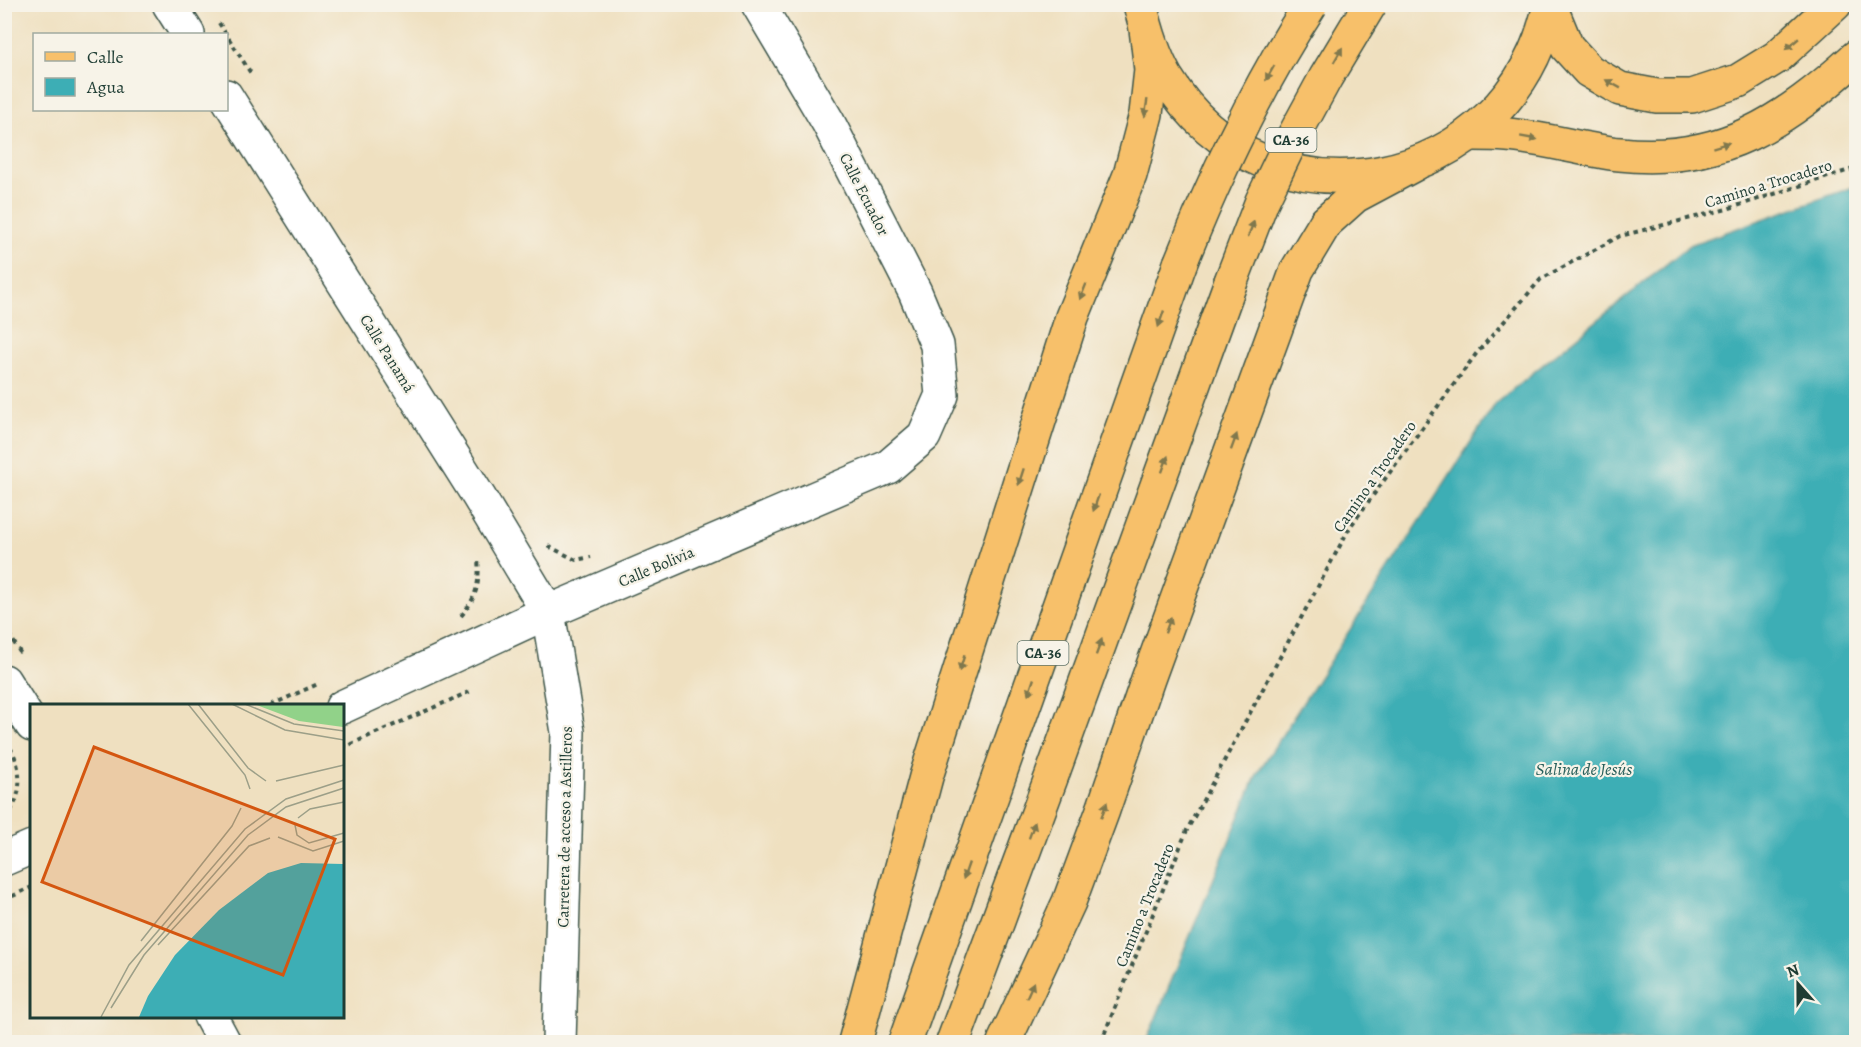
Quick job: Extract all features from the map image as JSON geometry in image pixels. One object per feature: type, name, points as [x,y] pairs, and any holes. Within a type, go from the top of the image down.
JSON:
[{"type":"main road","name":"CA-36","points":[[905,1042],[1180,264],[1228,153],[1311,4]]},
{"type":"main road","name":"CA-36","points":[[953,1042],[1262,201],[1326,77],[1370,4]]},
{"type":"main road","points":[[1550,5],[1567,47],[1589,71],[1620,89],[1657,96],[1692,96],[1738,81],[1777,57],[1835,4]]},
{"type":"main road","points":[[1004,1042],[1022,1009],[1069,903],[1297,270],[1326,222],[1354,196],[1444,151],[1471,134],[1499,108],[1523,77],[1540,43],[1550,5]]},
{"type":"main road","points":[[1143,17],[1158,61],[1182,98],[1218,134],[1255,156],[1287,168],[1313,174],[1339,176],[1390,171],[1415,164]]},
{"type":"main road","points":[[855,1042],[929,766],[1072,317],[1130,175],[1146,114],[1151,70],[1143,17]]},
{"type":"main road","points":[[1471,134],[1508,135],[1619,154],[1644,156],[1677,155],[1704,150],[1743,138],[1782,117],[1819,90],[1857,57]]},
{"type":"street","points":[[169,4],[187,33]]},
{"type":"street","name":"Calle Ecuador","points":[[758,4],[828,122],[915,292],[937,345],[942,395]]},
{"type":"street","name":"Calle Panamá","points":[[228,99],[479,497],[548,612]]},
{"type":"street","name":"Calle Bolivia","points":[[333,694],[548,612],[888,467],[924,436],[942,395]]},
{"type":"street","name":"Carretera de acceso a Astilleros","points":[[548,612],[568,732],[559,1042]]},
{"type":"street","points":[[4,681],[20,736]]},
{"type":"street","points":[[4,859],[30,848]]},
{"type":"street","points":[[211,1017],[225,1042]]},
{"type":"path","points":[[214,15],[225,33]]},
{"type":"path","points":[[228,37],[252,75]]},
{"type":"path","name":"Camino a Trocadero","points":[[1101,1042],[1187,830],[1350,527],[1476,354],[1541,279],[1620,236],[1727,209],[1857,168]]},
{"type":"path","points":[[542,540],[550,549],[576,560],[595,556]]},
{"type":"path","points":[[454,624],[472,603],[479,580],[475,551]]},
{"type":"path","points":[[344,747],[471,691]]},
{"type":"path","points":[[277,704],[333,694]]},
{"type":"path","points":[[4,818],[18,795],[20,736]]},
{"type":"path","points":[[4,900],[30,888]]},
{"type":"water","name":"Salina de Jesús","points":[[1856,186],[1856,1042],[1146,1042],[1257,774],[1496,403],[1690,245]]}]
